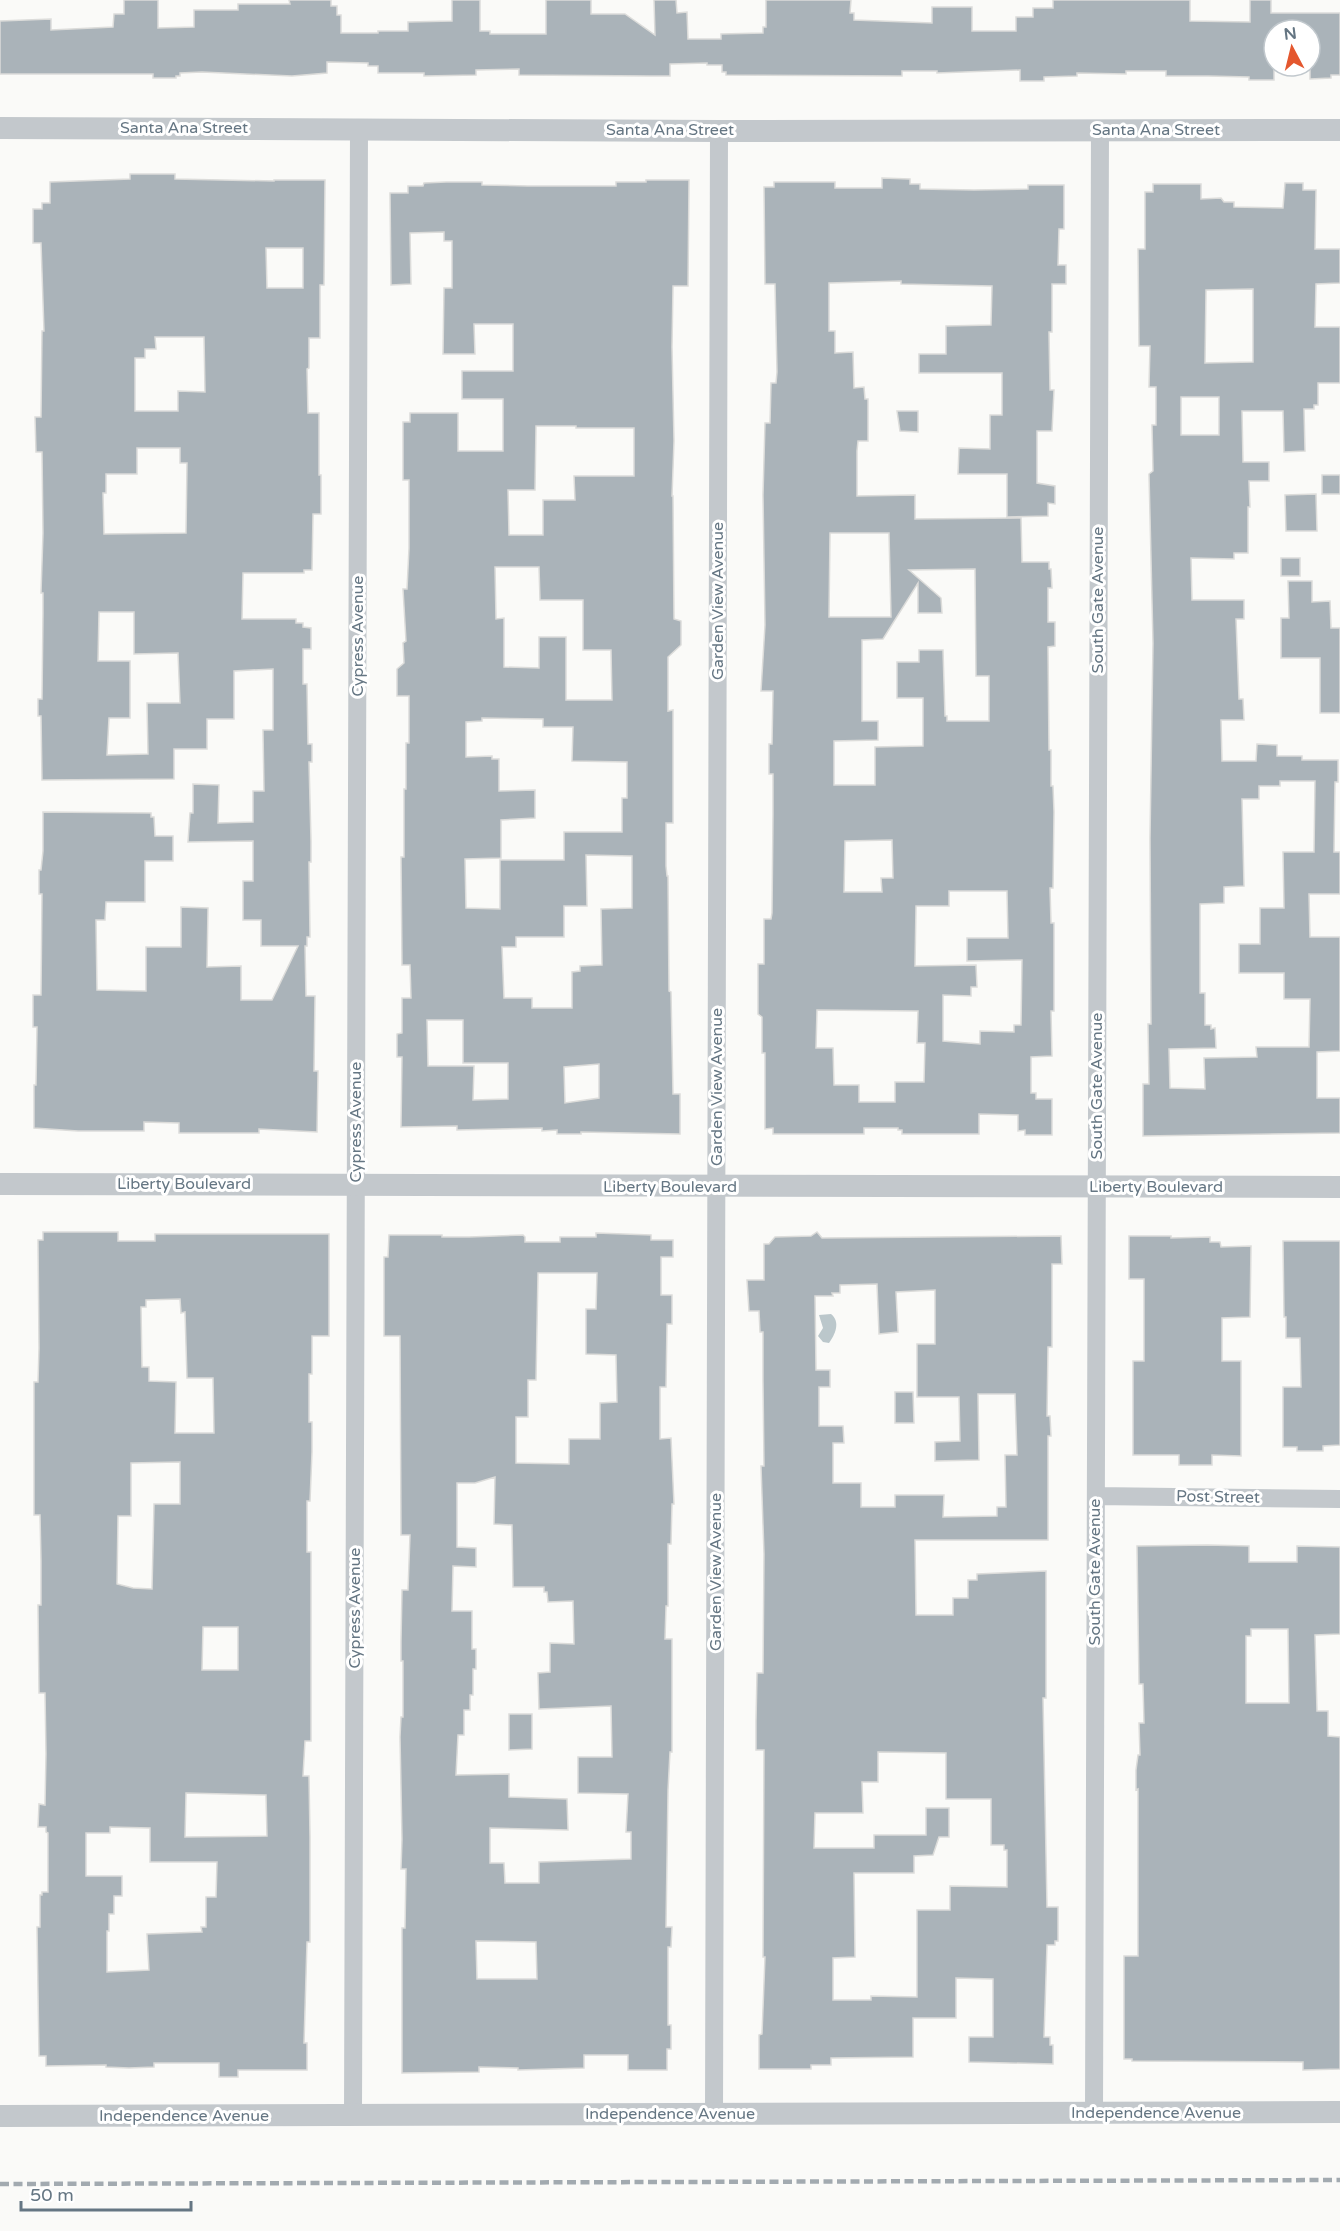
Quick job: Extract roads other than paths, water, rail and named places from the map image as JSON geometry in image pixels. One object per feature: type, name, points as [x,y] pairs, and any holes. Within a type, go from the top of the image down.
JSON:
[{"type":"street","name":"Santa Ana Street","points":[[0,128],[719,131],[1340,130]]},
{"type":"street","name":"Cypress Avenue","points":[[353,2115],[359,128]]},
{"type":"street","name":"South Gate Avenue","points":[[1094,2113],[1100,130]]},
{"type":"street","name":"Garden View Avenue","points":[[714,2114],[719,131]]},
{"type":"street","name":"Liberty Boulevard","points":[[0,1184],[1340,1187]]},
{"type":"street","name":"Post Street","points":[[1095,1496],[1340,1499]]},
{"type":"street","name":"Independence Avenue","points":[[0,2116],[1340,2112]]},
{"type":"railway","points":[[0,2184],[1340,2180]]}]
